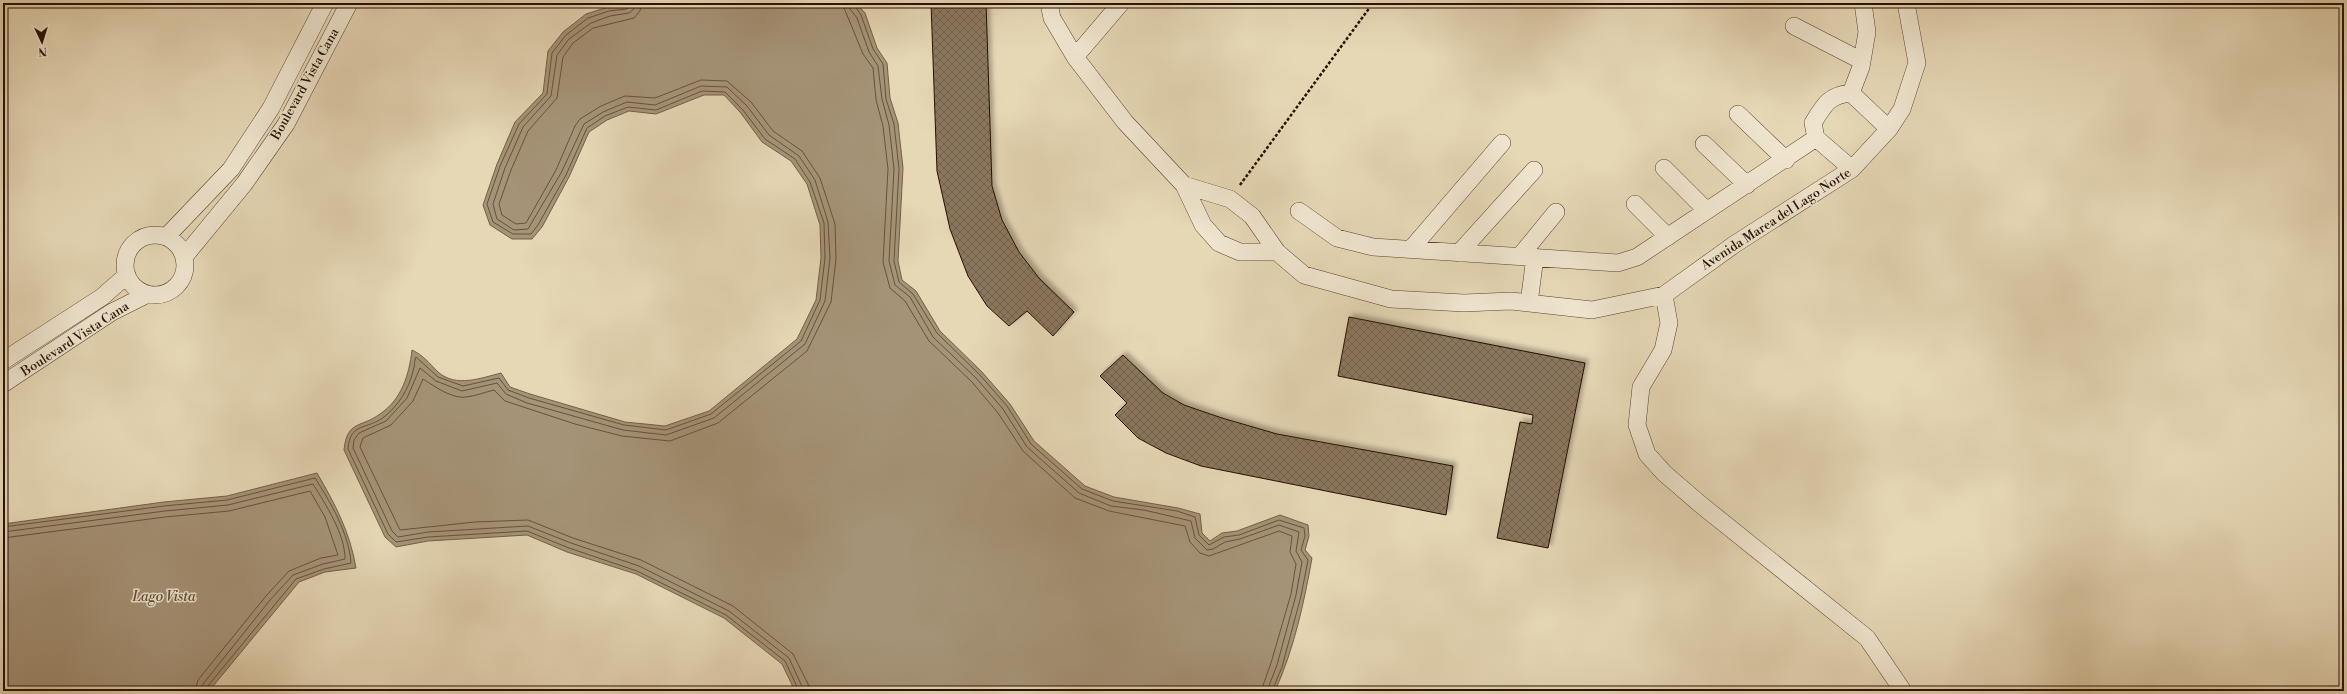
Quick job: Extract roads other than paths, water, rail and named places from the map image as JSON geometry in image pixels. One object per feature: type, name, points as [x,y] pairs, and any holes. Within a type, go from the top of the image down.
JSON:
[{"type":"street","name":"Boulevard Vista Cana","points":[[166,237],[231,169],[271,108],[325,3]]},
{"type":"street","name":"Boulevard Vista Cana","points":[[184,257],[244,184],[286,124],[349,3]]},
{"type":"street","points":[[1049,3],[1052,18],[1075,57],[1125,122],[1184,185],[1203,225],[1219,243],[1240,252],[1277,252]]},
{"type":"street","points":[[1075,57],[1121,3]]},
{"type":"street","points":[[1849,3],[1864,7],[1867,32],[1862,61],[1851,93]]},
{"type":"street","name":"Avenida Marea del Lago Norte","points":[[1664,295],[1735,244],[1852,170],[1889,129],[1902,109],[1917,63],[1906,3]]},
{"type":"street","points":[[1794,26],[1862,61]]},
{"type":"street","points":[[1851,93],[1889,129]]},
{"type":"street","points":[[1851,93],[1836,95],[1822,108],[1813,123],[1816,138],[1852,170]]},
{"type":"street","points":[[1738,114],[1786,160]]},
{"type":"street","points":[[1298,211],[1337,238],[1373,246],[1459,254],[1528,256],[1618,263],[1637,257],[1706,210],[1786,160],[1816,138]]},
{"type":"street","points":[[1411,249],[1502,143]]},
{"type":"street","points":[[1704,144],[1747,185]]},
{"type":"street","points":[[1664,168],[1706,210]]},
{"type":"street","points":[[1459,254],[1534,170]]},
{"type":"street","points":[[1184,185],[1230,199],[1252,216],[1277,252],[1304,275],[1391,299],[1464,303],[1511,301],[1592,310],[1664,295],[1669,322],[1663,350],[1641,387],[1637,425],[1647,454],[1664,473],[1700,504],[1867,638],[1902,691]]},
{"type":"street","points":[[1635,204],[1668,237]]},
{"type":"street","points":[[1530,303],[1528,256],[1556,212]]},
{"type":"street","points":[[146,237],[166,237],[174,242],[184,257],[184,273],[174,288],[166,293],[148,294],[131,284],[127,275],[125,265],[131,248],[146,237]]},
{"type":"street","name":"Boulevard Vista Cana","points":[[3,361],[102,297],[127,275]]},
{"type":"street","name":"Boulevard Vista Cana","points":[[3,384],[112,312],[148,294]]},
{"type":"water","points":[[635,3],[856,3],[865,13],[877,48],[887,63],[890,98],[898,123],[903,168],[898,261],[902,280],[916,291],[940,331],[982,372],[1010,404],[1034,441],[1085,486],[1114,497],[1178,508],[1200,514],[1202,533],[1210,541],[1222,533],[1237,531],[1280,515],[1308,525],[1309,536],[1305,550],[1312,558],[1309,575],[1293,642],[1275,691],[795,691],[782,664],[724,618],[636,574],[567,552],[527,535],[428,541],[396,547],[385,537],[344,450],[348,434],[352,429],[380,414],[388,408],[399,394],[409,368],[412,350],[423,357],[438,372],[453,380],[461,381],[477,379],[501,373],[510,387],[530,394],[625,422],[665,426],[709,411],[797,339],[816,300],[821,258],[820,225],[807,184],[791,161],[762,142],[740,112],[724,95],[704,95],[656,114],[629,111],[607,120],[589,132],[569,177],[542,227],[532,239],[512,239],[490,225],[483,205],[497,164],[515,122],[543,93],[548,51],[563,32],[586,14],[608,7]]},
{"type":"water","name":"Lago Vista","points":[[317,473],[346,530],[356,568],[325,572],[299,582],[209,691],[3,691],[3,524],[164,502],[227,496]]}]
